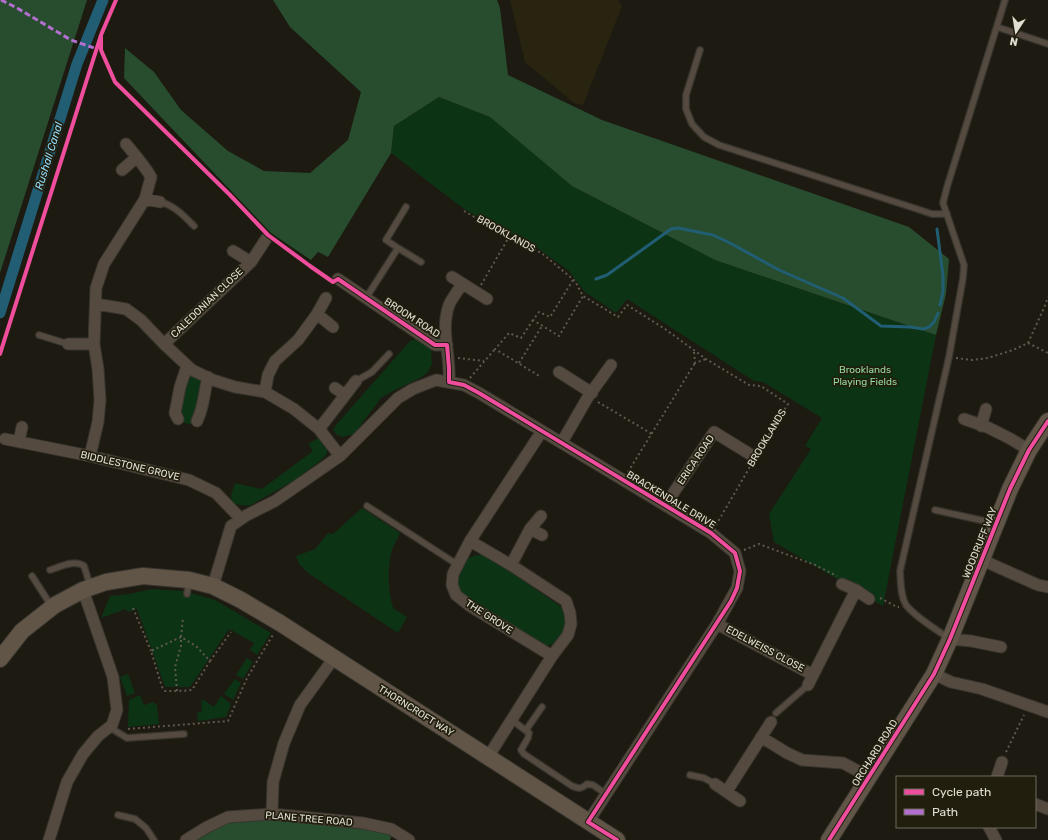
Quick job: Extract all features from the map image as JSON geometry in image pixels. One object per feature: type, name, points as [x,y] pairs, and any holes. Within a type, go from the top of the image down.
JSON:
[{"type":"street","points":[[90,456],[98,422],[100,400],[98,370],[94,344],[96,288],[104,264],[145,199],[151,177],[142,162],[126,144]]},
{"type":"street","points":[[122,170],[137,157]]},
{"type":"street","points":[[145,199],[160,202]]},
{"type":"street","name":"CALEDONIAN CLOSE","points":[[164,344],[251,262],[266,239]]},
{"type":"street","name":"CALEDONIAN CLOSE","points":[[234,251],[251,262]]},
{"type":"street","points":[[452,277],[487,299]]},
{"type":"street","name":"BROOM ROAD","points":[[338,279],[435,345],[447,345]]},
{"type":"street","name":"BROOM ROAD","points":[[449,382],[445,322],[449,304],[462,284]]},
{"type":"street","points":[[265,392],[268,375],[275,361],[298,340],[317,314],[326,298]]},
{"type":"street","points":[[96,304],[126,308],[141,320],[187,366],[208,377],[235,387],[265,392],[294,410],[319,429],[340,456]]},
{"type":"street","points":[[317,314],[333,327]]},
{"type":"street","points":[[68,344],[94,344]]},
{"type":"street","points":[[562,442],[590,395],[611,365]]},
{"type":"street","points":[[178,419],[175,413],[180,387],[187,366]]},
{"type":"street","points":[[559,372],[590,395]]},
{"type":"street","points":[[197,421],[202,412],[204,391],[208,377]]},
{"type":"street","name":"BRACKENDALE DRIVE","points":[[213,586],[231,526],[241,518],[275,501],[340,456],[398,398],[413,389],[436,380],[464,386],[479,393],[623,480],[666,504],[711,533],[735,553]]},
{"type":"street","points":[[319,429],[356,381]]},
{"type":"street","points":[[335,388],[345,395]]},
{"type":"street","points":[[981,426],[986,409]]},
{"type":"street","points":[[964,419],[987,427],[1028,450]]},
{"type":"street","name":"WOODRUFF WAY","points":[[934,674],[950,639],[996,524],[1028,450],[1048,420]]},
{"type":"street","points":[[19,442],[22,427]]},
{"type":"street","name":"THE GROVE","points":[[542,431],[470,541],[453,574],[452,585],[456,595],[470,606],[552,656]]},
{"type":"street","name":"ERICA ROAD","points":[[666,504],[714,432],[754,457]]},
{"type":"street","name":"BIDDLESTONE GROVE","points":[[5,439],[90,456],[189,480],[216,493],[241,518]]},
{"type":"street","points":[[511,565],[530,529],[542,516]]},
{"type":"street","points":[[530,529],[542,535]]},
{"type":"street","points":[[470,541],[511,565],[566,601],[572,624],[568,635],[552,656],[488,757]]},
{"type":"street","points":[[588,822],[717,624],[737,588],[740,571],[735,553]]},
{"type":"street","points":[[982,560],[1038,585],[1048,587]]},
{"type":"street","name":"THORNCROFT WAY","points":[[0,659],[22,631],[52,608],[87,589],[106,582],[143,576],[188,587],[213,586],[241,600],[280,623],[588,822],[606,837]]},
{"type":"street","points":[[841,581],[874,599]]},
{"type":"street","points":[[49,840],[66,782],[83,754],[98,736],[110,726],[117,710],[113,677],[87,589]]},
{"type":"street","name":"EDELWEISS CLOSE","points":[[717,624],[810,680],[856,590]]},
{"type":"street","points":[[950,639],[971,641],[1001,647]]},
{"type":"street","points":[[272,814],[273,782],[284,743],[300,705],[334,658]]},
{"type":"street","points":[[934,674],[951,682],[982,689],[1048,712]]},
{"type":"street","name":"ORCHARD ROAD","points":[[829,840],[934,674]]},
{"type":"street","points":[[727,792],[773,718]]},
{"type":"street","points":[[761,737],[787,753],[802,760],[843,763],[869,777]]},
{"type":"street","points":[[997,776],[1002,762]]},
{"type":"street","points":[[715,784],[740,801]]},
{"type":"street","points":[[1036,804],[1048,809]]},
{"type":"street","name":"PLANE TREE ROAD","points":[[186,840],[207,827],[228,817],[272,814],[363,823],[391,828],[409,840]]},
{"type":"street","points":[[990,828],[996,840]]},
{"type":"lane","points":[[950,639],[914,613],[906,604],[901,590],[900,571],[949,357],[964,265],[943,203],[1005,0]]},
{"type":"lane","points":[[996,27],[1048,44]]},
{"type":"lane","points":[[700,50],[686,95],[686,109],[692,124],[704,137],[719,145],[917,210],[932,214],[947,214]]},
{"type":"lane","points":[[160,202],[176,209],[194,226]]},
{"type":"lane","points":[[406,207],[386,240],[421,262]]},
{"type":"lane","points":[[366,298],[398,248]]},
{"type":"lane","points":[[39,335],[68,344]]},
{"type":"lane","points":[[356,381],[372,372],[389,354]]},
{"type":"lane","points":[[367,506],[458,565]]},
{"type":"lane","points":[[935,510],[996,524]]},
{"type":"lane","points":[[50,570],[69,564],[82,564],[84,566],[87,589]]},
{"type":"lane","points":[[32,576],[52,608]]},
{"type":"lane","points":[[773,718],[810,680]]},
{"type":"lane","points":[[526,730],[542,707]]},
{"type":"lane","points":[[512,720],[529,733],[528,738],[521,750],[524,754],[578,789],[583,788],[587,784],[593,785],[606,794]]},
{"type":"lane","points":[[110,726],[127,738],[184,734]]},
{"type":"lane","points":[[690,775],[704,778],[715,784]]},
{"type":"lane","points":[[118,815],[136,819],[146,828],[154,840]]},
{"type":"path","points":[[477,293],[509,236]]},
{"type":"path","points":[[464,386],[508,333],[521,338],[539,312],[550,317],[573,280]]},
{"type":"path","points":[[533,320],[559,336],[583,296]]},
{"type":"path","points":[[949,357],[972,360],[988,358],[1013,350],[1028,342],[1048,297]]},
{"type":"path","points":[[519,363],[542,326]]},
{"type":"path","points":[[1028,342],[1048,353]]},
{"type":"path","points":[[495,349],[541,377]]},
{"type":"path","points":[[623,480],[695,363],[694,351]]},
{"type":"path","points":[[448,357],[484,361]]},
{"type":"path","points":[[695,363],[706,359]]},
{"type":"path","points":[[590,395],[652,434]]},
{"type":"path","points":[[735,553],[759,544],[814,565],[841,581]]},
{"type":"path","points":[[874,599],[897,607],[906,604]]},
{"type":"path","points":[[133,608],[151,651],[162,687],[165,691],[192,690],[210,661],[231,632]]},
{"type":"path","points":[[177,691],[175,667],[181,646],[183,618]]},
{"type":"path","points":[[110,726],[126,729],[228,721],[247,678],[280,623]]},
{"type":"path","points":[[151,651],[181,636]]},
{"type":"path","points":[[181,636],[196,646],[210,661]]},
{"type":"path","points":[[1002,762],[1028,705]]},
{"type":"shaded area","points":[[510,0],[618,0],[622,6],[583,105],[574,103],[525,62]]},
{"type":"green space","points":[[0,0],[87,0],[0,273]]},
{"type":"green space","points":[[273,0],[497,0],[500,8],[508,75],[602,120],[909,227],[949,259],[946,294],[936,335],[715,260],[572,186],[490,117],[439,97],[394,126],[391,153],[328,257],[318,252],[311,260],[271,233],[124,78],[125,48],[154,72],[181,110],[228,151],[264,171],[310,173],[348,140],[361,92],[290,27]]},
{"type":"green space","name":"Brooklands Playing Fields","points":[[439,97],[490,117],[572,186],[715,260],[936,335],[883,606],[774,542],[769,514],[811,449],[805,446],[822,418],[763,382],[754,381],[627,299],[616,313],[585,292],[569,271],[525,239],[505,232],[464,209],[391,153],[394,126]]},
{"type":"green space","points":[[416,339],[431,349],[432,364],[428,372],[422,377],[381,398],[354,434],[342,437],[336,434],[333,430],[336,425],[410,341]]},
{"type":"green space","points":[[187,371],[202,380],[195,415],[191,420],[193,425],[181,422],[179,410]]},
{"type":"green space","points":[[318,438],[321,438],[327,447],[327,454],[295,480],[251,505],[239,505],[233,502],[231,495],[235,483],[262,489],[313,451],[308,444]]},
{"type":"green space","points":[[362,508],[400,533],[390,557],[389,572],[389,587],[393,608],[407,617],[398,633],[308,573],[299,564],[296,556],[315,549],[328,533],[333,534]]},
{"type":"green space","points":[[479,555],[486,555],[560,606],[565,614],[566,622],[562,634],[557,641],[551,645],[543,645],[538,643],[461,592],[456,581],[461,567],[469,558]]},
{"type":"green space","points":[[152,589],[184,591],[215,600],[271,633],[257,655],[250,650],[254,643],[229,629],[190,687],[165,687],[137,609],[128,612],[126,609],[101,618],[110,596]]},
{"type":"green space","points":[[247,658],[253,662],[243,679],[236,675]]},
{"type":"green space","points":[[128,674],[135,693],[127,696],[120,677]]},
{"type":"green space","points":[[235,679],[241,683],[233,700],[224,694]]},
{"type":"green space","points":[[140,695],[144,705],[153,702],[157,705],[159,724],[128,727],[129,700]]},
{"type":"green space","points":[[221,696],[231,704],[226,717],[198,721],[197,713],[202,711],[201,701],[204,700],[214,707]]},
{"type":"green space","points":[[274,820],[362,829],[392,834],[390,840],[196,840],[229,822]]},
{"type":"waterway","name":"Rushall Canal","points":[[0,313],[77,64],[103,0]]},
{"type":"waterway","points":[[596,279],[607,275],[671,229],[678,228],[713,235],[730,243],[779,270],[843,298],[881,326],[923,329],[929,327],[934,322],[938,313]]},
{"type":"waterway","points":[[937,229],[943,276],[943,292],[940,305]]},
{"type":"marked path","points":[[1,0],[71,40],[100,50]]},
{"type":"cycle path","points":[[0,354],[101,35],[116,0]]},
{"type":"cycle path","points":[[101,35],[101,50],[115,82],[230,195],[268,235],[333,282],[338,279],[435,345],[447,345],[449,382],[464,385],[479,393],[711,533],[735,553],[740,571],[737,588],[731,601],[588,822],[617,840]]},
{"type":"cycle path","points":[[829,840],[934,674],[950,639],[1010,489],[1029,450],[1048,421]]}]
